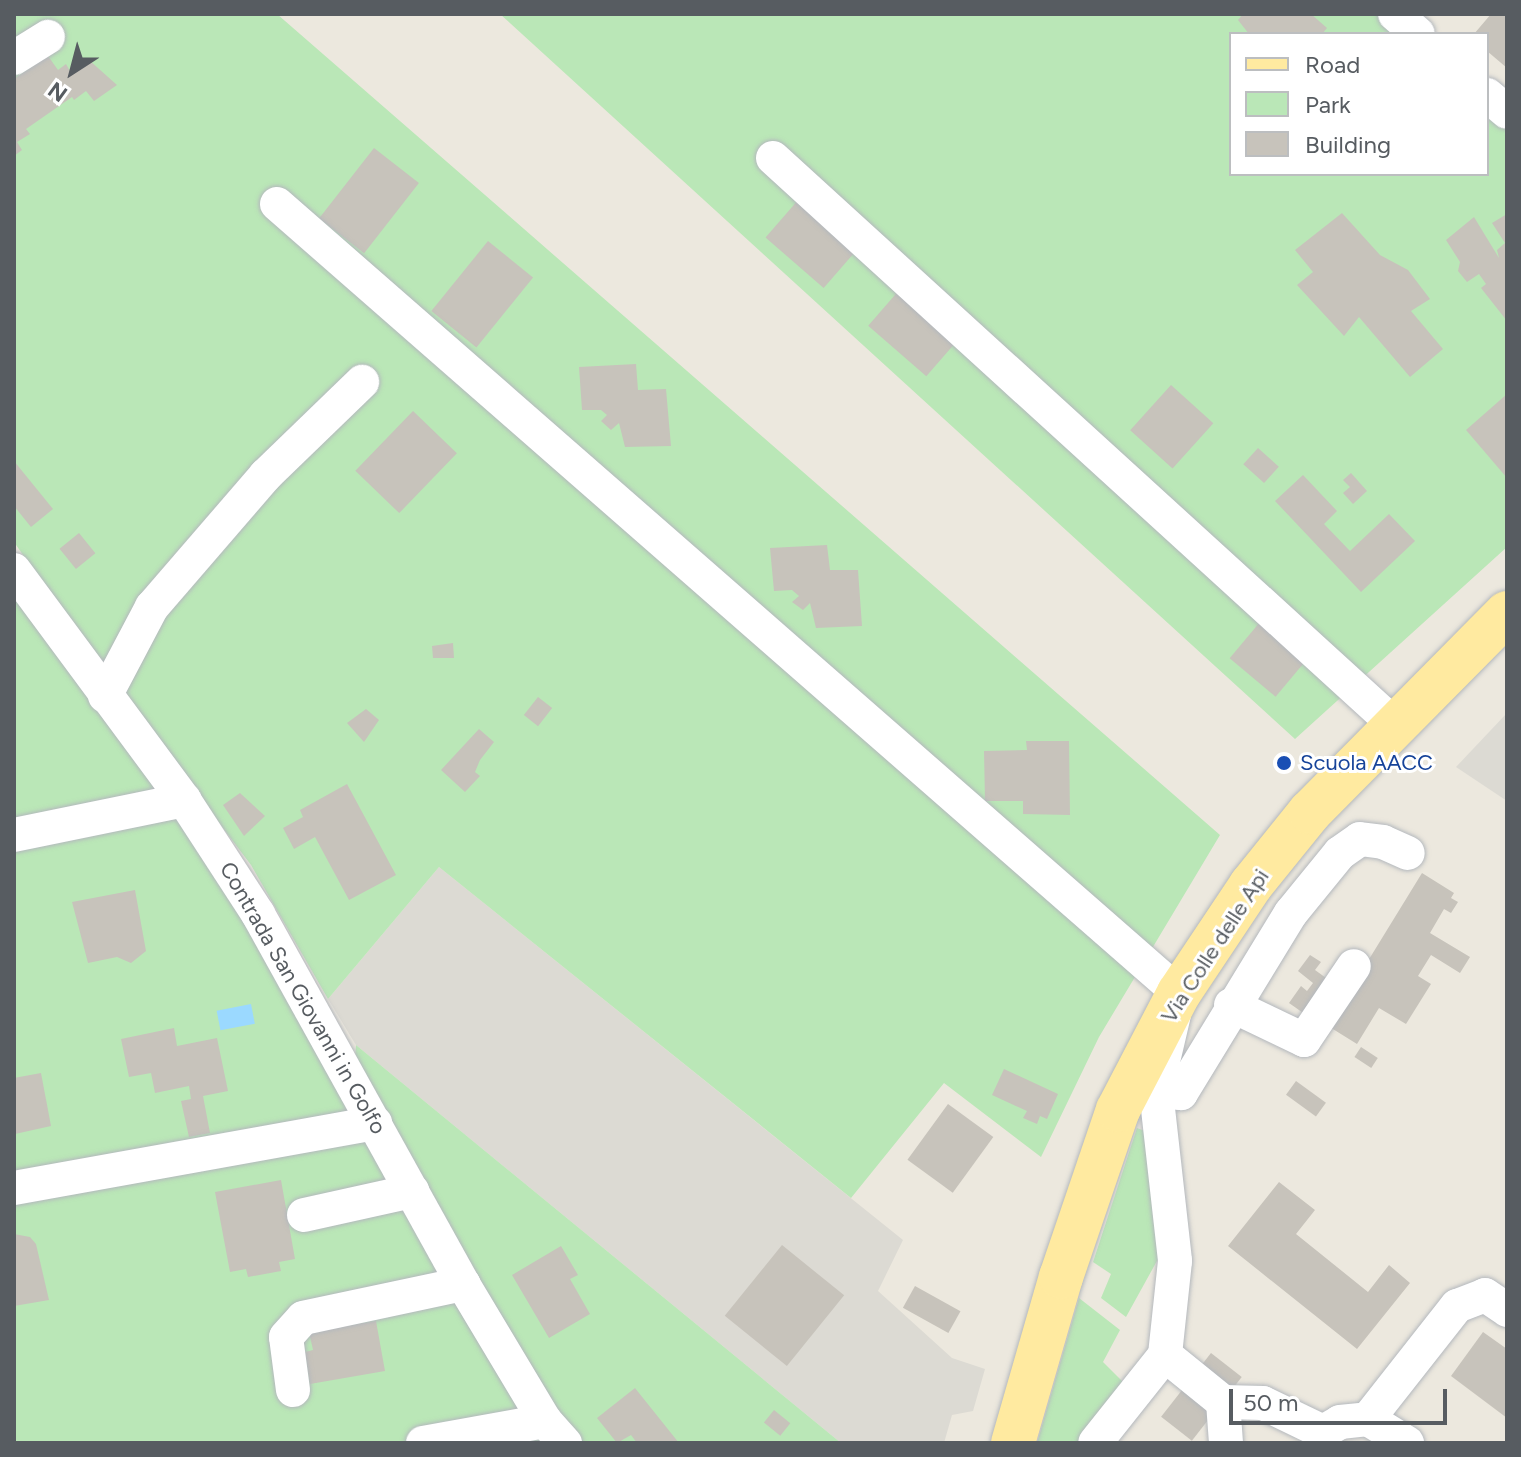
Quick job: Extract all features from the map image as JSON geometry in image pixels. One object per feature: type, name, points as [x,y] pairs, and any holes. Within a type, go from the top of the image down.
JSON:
[{"type":"main road","name":"Via Colle delle Api","points":[[1013,1443],[1061,1277],[1118,1110],[1179,993],[1261,873],[1394,724],[1507,613]]},
{"type":"street","points":[[1395,14],[1416,32]]},
{"type":"street","points":[[14,58],[48,37]]},
{"type":"street","points":[[1489,97],[1507,112]]},
{"type":"street","points":[[773,158],[1394,724]]},
{"type":"street","points":[[277,204],[1179,993],[1156,1091],[1175,1261],[1165,1355],[1095,1443]]},
{"type":"street","points":[[105,696],[152,607],[266,475],[362,382]]},
{"type":"street","name":"Contrada San Giovanni in Golfo","points":[[14,570],[184,800],[258,914],[463,1284],[555,1432]]},
{"type":"street","points":[[14,835],[184,800]]},
{"type":"street","points":[[1156,1091],[1181,1093],[1231,1005],[1291,913],[1340,853],[1360,839],[1383,842],[1408,853]]},
{"type":"street","points":[[1231,1005],[1304,1040],[1354,966]]},
{"type":"street","points":[[14,1188],[375,1123]]},
{"type":"street","points":[[304,1215],[412,1191]]},
{"type":"street","points":[[293,1390],[286,1337],[303,1318],[463,1284]]},
{"type":"street","points":[[1368,1419],[1457,1306],[1485,1295],[1507,1310]]},
{"type":"street","points":[[1165,1355],[1223,1402],[1263,1403],[1319,1438],[1340,1422],[1368,1419],[1407,1443]]},
{"type":"street","points":[[1223,1402],[1226,1443]]},
{"type":"street","points":[[423,1443],[555,1432]]},
{"type":"shaded area","points":[[1507,713],[1507,801],[1456,767]]},
{"type":"shaded area","points":[[439,867],[903,1240],[878,1291],[952,1358],[985,1369],[973,1411],[952,1415],[944,1443],[841,1443],[356,1045],[328,999]]},
{"type":"green space","points":[[14,14],[277,14],[1220,835],[1099,1037],[1041,1157],[944,1083],[851,1198],[439,867],[328,999],[251,865],[95,659],[14,542]]},
{"type":"green space","points":[[500,14],[1382,14],[1401,32],[1229,32],[1229,176],[1489,176],[1489,112],[1507,128],[1507,547],[1295,739]]},
{"type":"green space","points":[[14,578],[183,806],[554,1443],[14,1443]]},
{"type":"green space","points":[[356,1045],[841,1443],[578,1443],[557,1416],[355,1059]]},
{"type":"green space","points":[[1137,1128],[1145,1131],[1163,1250],[1126,1317],[1101,1298],[1111,1274],[1093,1262]]},
{"type":"green space","points":[[1079,1298],[1120,1330],[1103,1362],[1122,1381],[1122,1392],[1084,1443],[1037,1443]]},
{"type":"water","points":[[251,1004],[255,1024],[220,1030],[217,1011]]},
{"type":"building","points":[[1243,14],[1311,14],[1327,28],[1324,32],[1247,32],[1238,20]]},
{"type":"building","points":[[1491,14],[1507,14],[1507,68],[1489,53],[1489,32],[1476,32]]},
{"type":"building","points":[[48,56],[58,70],[66,64],[70,71],[89,60],[117,85],[94,101],[86,91],[74,100],[72,97],[26,129],[30,134],[17,142],[22,150],[14,156],[14,79]]},
{"type":"building","points":[[374,148],[419,183],[364,253],[319,218]]},
{"type":"building","points":[[799,199],[857,250],[824,288],[766,237]]},
{"type":"building","points":[[1342,213],[1380,255],[1408,270],[1430,299],[1411,311],[1443,349],[1410,377],[1359,317],[1344,336],[1297,285],[1313,272],[1295,250]]},
{"type":"building","points":[[1507,214],[1507,321],[1481,288],[1486,284],[1479,274],[1467,282],[1458,271],[1460,262],[1446,240],[1474,217],[1499,258],[1497,250],[1505,243],[1492,223]]},
{"type":"building","points":[[488,241],[533,278],[476,347],[431,311]]},
{"type":"building","points":[[901,288],[959,339],[926,376],[868,326]]},
{"type":"building","points":[[636,364],[638,390],[666,389],[671,446],[625,447],[619,423],[611,430],[601,421],[607,415],[601,410],[582,410],[579,367]]},
{"type":"building","points":[[1171,385],[1213,423],[1173,468],[1130,430]]},
{"type":"building","points":[[1507,394],[1507,478],[1466,430]]},
{"type":"building","points":[[413,411],[457,453],[399,513],[355,471]]},
{"type":"building","points":[[1258,448],[1279,467],[1264,483],[1243,464]]},
{"type":"building","points":[[14,461],[53,509],[31,527],[14,506]]},
{"type":"building","points":[[1351,473],[1367,491],[1353,504],[1343,493],[1350,487],[1343,480]]},
{"type":"building","points":[[1303,475],[1337,511],[1324,524],[1350,551],[1389,514],[1415,541],[1361,592],[1275,501]]},
{"type":"building","points":[[79,533],[95,553],[76,569],[60,549]]},
{"type":"building","points":[[827,545],[830,570],[858,570],[862,626],[816,628],[810,603],[803,610],[792,602],[799,596],[792,590],[774,591],[770,548]]},
{"type":"building","points":[[1265,616],[1311,655],[1276,697],[1230,658]]},
{"type":"building","points":[[453,643],[454,658],[433,658],[432,646]]},
{"type":"building","points":[[538,697],[552,708],[538,726],[524,715]]},
{"type":"building","points":[[366,709],[379,720],[364,742],[347,723]]},
{"type":"building","points":[[479,729],[494,742],[475,772],[480,776],[465,792],[441,770]]},
{"type":"building","points":[[1026,741],[1069,741],[1070,815],[1023,814],[1023,801],[985,801],[984,751],[1027,750]]},
{"type":"building","points":[[347,784],[396,875],[349,900],[315,837],[294,849],[283,828],[303,817],[300,810]]},
{"type":"building","points":[[240,793],[265,816],[244,836],[223,805]]},
{"type":"building","points":[[1422,873],[1454,893],[1451,898],[1458,902],[1451,913],[1444,909],[1430,933],[1470,957],[1460,973],[1431,955],[1418,976],[1431,984],[1406,1024],[1379,1008],[1357,1044],[1328,1026]]},
{"type":"building","points":[[135,890],[146,951],[131,963],[117,957],[88,963],[72,902]]},
{"type":"building","points":[[1310,955],[1321,962],[1315,970],[1333,983],[1309,1017],[1289,1003],[1301,986],[1307,991],[1313,983],[1298,971]]},
{"type":"building","points":[[174,1028],[177,1046],[217,1038],[228,1091],[203,1096],[210,1133],[189,1137],[181,1101],[191,1099],[189,1086],[155,1093],[151,1073],[129,1077],[121,1039]]},
{"type":"building","points":[[1361,1047],[1378,1058],[1371,1068],[1354,1057]]},
{"type":"building","points":[[1004,1069],[1058,1094],[1047,1119],[1040,1116],[1037,1124],[1023,1118],[1027,1111],[992,1095]]},
{"type":"building","points":[[41,1073],[51,1126],[15,1134],[14,1078]]},
{"type":"building","points":[[1296,1081],[1326,1103],[1316,1117],[1286,1095]]},
{"type":"building","points":[[948,1104],[993,1137],[953,1193],[907,1160]]},
{"type":"building","points":[[281,1180],[295,1259],[279,1262],[281,1271],[248,1277],[246,1269],[230,1272],[215,1192]]},
{"type":"building","points":[[1279,1182],[1315,1210],[1296,1234],[1368,1292],[1389,1265],[1410,1283],[1357,1349],[1228,1246]]},
{"type":"building","points":[[14,1234],[30,1237],[36,1244],[49,1300],[14,1306]]},
{"type":"building","points":[[782,1245],[844,1295],[787,1366],[725,1316]]},
{"type":"building","points":[[561,1246],[578,1275],[570,1279],[590,1314],[549,1338],[512,1275]]},
{"type":"building","points":[[915,1286],[960,1311],[948,1333],[903,1308]]},
{"type":"building","points":[[376,1321],[385,1371],[310,1384],[305,1352],[313,1350],[309,1332]]},
{"type":"building","points":[[1483,1332],[1507,1349],[1507,1418],[1451,1376]]},
{"type":"building","points":[[1211,1353],[1242,1377],[1192,1441],[1161,1417]]},
{"type":"building","points":[[635,1388],[679,1443],[637,1443],[631,1435],[617,1443],[597,1418]]},
{"type":"building","points":[[774,1410],[790,1423],[780,1436],[764,1422]]},
{"type":"place","name":"Scuola AACC","points":[[1284,763]]}]
